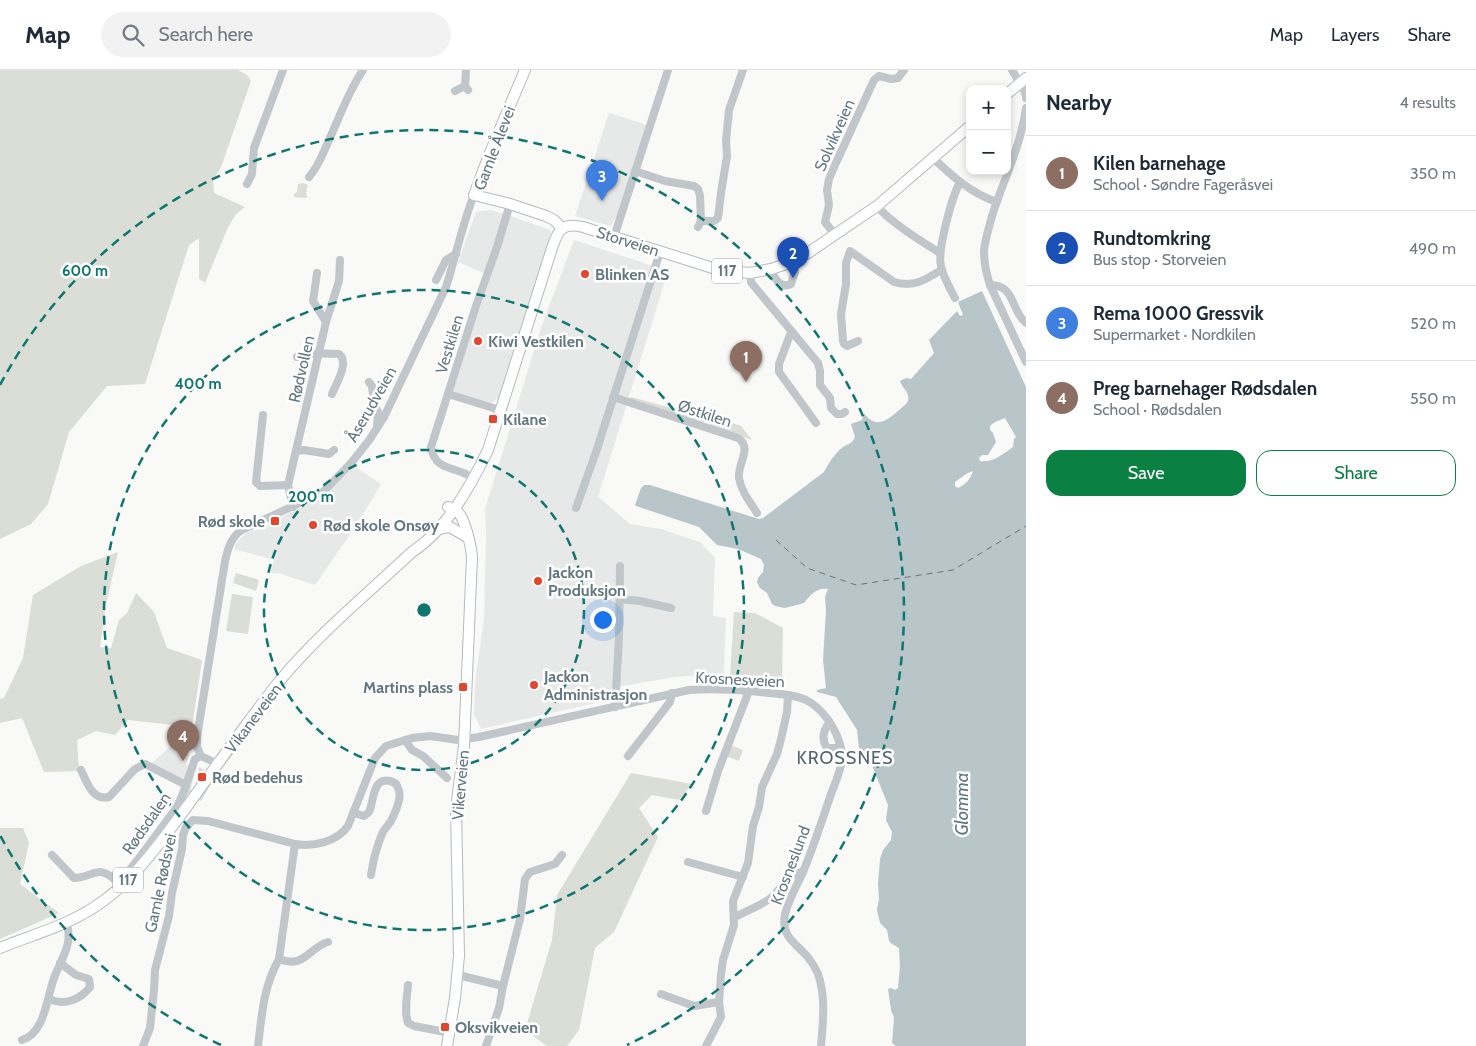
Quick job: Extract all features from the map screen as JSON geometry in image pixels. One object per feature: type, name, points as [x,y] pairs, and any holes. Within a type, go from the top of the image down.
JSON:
[{"type":"main road","name":"Gamle Ålevei","points":[[524,71],[474,195],[546,216],[554,220],[562,228]]},
{"type":"main road","points":[[1011,90],[1023,80]]},
{"type":"main road","name":"Storveien","points":[[562,228],[577,226],[719,270],[750,272],[772,269],[792,262],[877,206],[966,129]]},
{"type":"main road","name":"117","points":[[451,510],[496,422],[552,248],[558,231],[562,228]]},
{"type":"main road","name":"Vikaneveien","points":[[412,552],[438,529],[451,510]]},
{"type":"main road","name":"Vikaneveien","points":[[0,948],[66,923],[105,900],[133,875],[159,844],[300,657],[319,637],[412,552],[451,510]]},
{"type":"main road","name":"Vikerveien","points":[[447,1046],[458,975],[459,924],[456,809],[464,739],[472,557],[467,537],[451,510]]},
{"type":"main road","points":[[438,529],[450,527],[467,537]]},
{"type":"street","points":[[247,184],[252,174],[254,148],[283,70]]},
{"type":"street","points":[[309,177],[317,167],[355,82],[363,70]]},
{"type":"street","points":[[455,90],[466,88],[466,70]]},
{"type":"street","points":[[614,237],[668,70]]},
{"type":"street","points":[[635,171],[665,181],[694,186],[700,196],[700,224],[714,221],[718,218],[727,156],[726,141],[729,110],[743,70]]},
{"type":"street","name":"Solvikveien","points":[[835,235],[825,222],[829,204],[827,190],[835,164],[874,80],[879,76],[891,79],[898,78],[904,70]]},
{"type":"street","points":[[1012,70],[1023,80],[1026,98]]},
{"type":"street","points":[[1026,108],[1020,136],[997,202],[984,250],[986,273],[990,285],[1026,362]]},
{"type":"street","points":[[932,158],[960,182],[988,199],[997,202]]},
{"type":"street","points":[[955,298],[940,264],[940,253],[950,208],[960,182]]},
{"type":"street","name":"Åserudveien","points":[[201,756],[197,743],[198,728],[224,560],[228,548],[236,534],[316,496],[328,487],[352,462],[370,439],[390,405],[446,287],[474,195]]},
{"type":"street","name":"Vestkilen","points":[[466,474],[436,462],[432,452],[432,441],[510,204]]},
{"type":"street","points":[[877,206],[882,212],[940,253]]},
{"type":"street","points":[[858,341],[847,346],[843,341],[841,314],[846,290],[847,258],[850,251],[894,282],[907,284],[921,282],[942,270]]},
{"type":"street","points":[[576,508],[586,484],[660,252]]},
{"type":"street","points":[[436,280],[446,260],[456,254]]},
{"type":"street","name":"Rødvollen","points":[[292,507],[288,485],[318,353],[339,281],[340,260]]},
{"type":"street","points":[[772,269],[774,278],[782,286],[787,286],[791,284],[795,272],[792,262]]},
{"type":"street","points":[[750,272],[754,286],[818,363],[820,385],[830,398],[831,408],[837,414],[845,412]]},
{"type":"street","points":[[317,273],[313,300],[326,322]]},
{"type":"street","points":[[990,285],[1005,288],[1010,294],[1021,318],[1026,323]]},
{"type":"street","points":[[793,333],[790,335],[779,364],[779,372],[816,423]]},
{"type":"street","points":[[297,357],[311,353],[339,354],[343,357],[343,366],[332,394]]},
{"type":"street","points":[[369,382],[372,386],[374,404],[378,412],[377,428]]},
{"type":"street","points":[[448,394],[500,410]]},
{"type":"street","name":"Østkilen","points":[[613,397],[742,440],[745,448],[739,477],[743,490],[757,513]]},
{"type":"street","points":[[264,415],[256,482],[260,486],[288,485]]},
{"type":"street","points":[[296,451],[304,450],[329,454],[334,450]]},
{"type":"street","points":[[615,707],[619,658],[620,566]]},
{"type":"street","points":[[620,599],[672,608]]},
{"type":"street","name":"Krosnesveien","points":[[464,739],[504,732],[672,693],[706,689],[788,695],[808,701],[816,707],[835,731],[840,745]]},
{"type":"street","points":[[706,811],[718,771],[749,691]]},
{"type":"street","points":[[628,756],[670,702],[672,693]]},
{"type":"street","points":[[706,1046],[720,1021],[719,1002],[723,960],[733,931],[735,917],[733,901],[750,856],[762,786],[777,754],[787,712],[788,695]]},
{"type":"street","points":[[829,723],[823,734],[826,748],[832,749],[840,745]]},
{"type":"street","name":"Gamle Rødsvei","points":[[143,1046],[150,1028],[155,970],[169,916],[182,849],[183,834],[186,827],[193,820],[204,820],[295,844],[313,845],[337,836],[348,826],[378,753],[390,744],[426,736],[454,740],[464,739]]},
{"type":"street","points":[[405,740],[412,750],[423,756],[447,778]]},
{"type":"street","name":"Krosneslund","points":[[821,1046],[823,1012],[820,980],[811,961],[792,942],[787,935],[785,927],[787,908],[803,872],[838,773],[842,755],[840,745]]},
{"type":"street","points":[[201,756],[218,764]]},
{"type":"street","name":"Rødsdalen","points":[[52,855],[74,878],[99,871],[105,872],[114,879],[120,879],[136,862],[176,807],[195,760],[201,756]]},
{"type":"street","name":"Rødsdalen","points":[[81,770],[91,790],[102,797],[109,796],[135,768],[145,764],[186,786]]},
{"type":"street","points":[[354,813],[364,816],[369,812],[376,786],[382,782],[390,781],[396,784],[400,797],[391,821],[382,833],[371,875]]},
{"type":"street","points":[[258,1046],[266,990],[279,959],[295,844]]},
{"type":"street","points":[[486,1046],[499,1008],[520,919],[526,879],[530,872],[555,864],[562,855]]},
{"type":"street","points":[[688,862],[743,877]]},
{"type":"street","points":[[735,917],[769,899],[788,878],[803,872]]},
{"type":"street","points":[[22,1040],[27,1038],[37,1027],[44,1013],[53,981],[69,940],[66,923]]},
{"type":"street","points":[[279,959],[288,962],[299,961],[322,944],[328,942]]},
{"type":"street","points":[[49,999],[60,1002],[71,1001],[79,998],[90,987],[89,979],[76,975],[60,963]]},
{"type":"street","points":[[458,975],[503,986]]},
{"type":"street","points":[[408,985],[406,1017],[408,1023],[414,1026],[450,1033]]},
{"type":"street","points":[[661,994],[694,1006],[719,1002]]},
{"type":"shaded area","points":[[0,70],[238,70],[247,75],[251,81],[221,167],[213,181],[214,193],[245,207],[236,214],[228,227],[205,283],[199,279],[199,238],[189,245],[145,384],[107,386],[69,432],[48,504],[31,524],[0,539]]},
{"type":"shaded area","points":[[609,113],[647,125],[619,212],[611,226],[575,216]]},
{"type":"shaded area","points":[[298,184],[308,185],[307,198],[294,197]]},
{"type":"shaded area","points":[[490,210],[550,230],[551,233],[499,398],[492,403],[446,389],[484,273],[458,262],[476,212]]},
{"type":"shaded area","points":[[574,240],[668,271],[598,497],[630,524],[661,529],[700,542],[715,558],[713,616],[726,618],[724,673],[675,677],[612,688],[600,702],[481,729],[474,714],[475,682],[484,619],[485,509],[541,328]]},
{"type":"shaded area","points":[[631,397],[708,418],[702,424],[628,399]]},
{"type":"shaded area","points":[[711,419],[722,420],[741,426],[752,440],[710,426]]},
{"type":"shaded area","name":"Rød skole Onsøy","points":[[354,466],[381,484],[358,523],[315,585],[278,573],[270,573],[274,560],[235,549],[235,544],[246,533],[266,527],[325,495]]},
{"type":"shaded area","points":[[118,552],[106,605],[100,647],[111,648],[119,620],[127,613],[136,593],[154,612],[167,648],[202,660],[192,727],[128,720],[115,735],[96,731],[77,740],[79,771],[44,772],[22,718],[0,723],[0,699],[4,698],[23,658],[33,595],[81,566]]},
{"type":"shaded area","points":[[236,573],[259,580],[256,591],[233,583]]},
{"type":"shaded area","points":[[232,594],[253,597],[248,634],[226,631]]},
{"type":"shaded area","points":[[734,612],[755,613],[783,628],[782,680],[730,676]]},
{"type":"shaded area","points":[[173,744],[181,752],[189,754],[186,765],[189,766],[185,778],[180,779],[151,764]]},
{"type":"shaded area","points":[[730,745],[743,750],[739,761],[726,756]]},
{"type":"shaded area","points":[[234,748],[236,750],[212,782],[201,801],[197,799]]},
{"type":"shaded area","points":[[197,765],[191,791],[194,790],[199,767],[204,771],[199,779],[197,788],[159,834]]},
{"type":"shaded area","points":[[631,773],[692,784],[679,800],[652,795],[639,808],[658,837],[614,932],[595,948],[579,1030],[567,1046],[547,1046],[525,1030],[552,940],[557,895]]},
{"type":"shaded area","points":[[0,828],[23,828],[29,843],[20,884],[59,913],[0,939]]},
{"type":"water","name":"Glomma","points":[[982,291],[1026,387],[1026,1046],[896,1046],[892,1043],[894,1018],[888,989],[895,990],[898,988],[899,948],[889,941],[887,930],[880,923],[877,910],[880,859],[883,850],[891,840],[892,832],[886,820],[888,805],[869,758],[860,757],[857,730],[836,697],[817,692],[817,690],[826,688],[823,660],[825,597],[828,589],[817,590],[804,603],[785,608],[775,606],[757,582],[763,572],[764,565],[761,559],[738,549],[717,545],[699,527],[635,505],[641,488],[644,485],[650,485],[759,519],[763,518],[824,472],[837,452],[854,439],[851,424],[862,420],[864,413],[869,419],[880,422],[891,417],[907,403],[908,394],[900,381],[906,378],[911,379],[934,353],[929,340],[957,311],[960,316],[963,315],[958,302]],"holes":[[[1005,418],[1016,437],[1013,447],[994,459],[980,461],[979,458],[982,455],[988,455],[996,442],[990,426]],[[973,471],[971,477],[965,483],[958,488],[955,486],[955,482]]]},
{"type":"ferry route","points":[[776,540],[807,568],[856,585],[953,570],[1026,526]]},
{"type":"place","name":"Rema 1000 Gressvik","points":[[602,201]]},
{"type":"place","name":"Blinken AS","points":[[585,274]]},
{"type":"place","name":"Rundtomkring","points":[[793,278]]},
{"type":"place","name":"Kiwi Vestkilen","points":[[478,341]]},
{"type":"place","name":"Kilen barnehage","points":[[746,382]]},
{"type":"place","name":"Kilane","points":[[493,419]]},
{"type":"place","name":"Rød skole","points":[[275,521]]},
{"type":"place","name":"Rød skole Onsøy","points":[[313,525]]},
{"type":"place","name":"Jackon Produksjon","points":[[538,581]]},
{"type":"place","name":"Jackon Administrasjon","points":[[534,685]]},
{"type":"place","name":"Martins plass","points":[[463,687]]},
{"type":"place","name":"Preg barnehager Rødsdalen","points":[[183,761]]},
{"type":"place","name":"Rød bedehus","points":[[202,777]]},
{"type":"place","name":"Oksvikveien","points":[[445,1027]]},
{"type":"district","name":"KROSSNES","points":[[845,758]]}]
